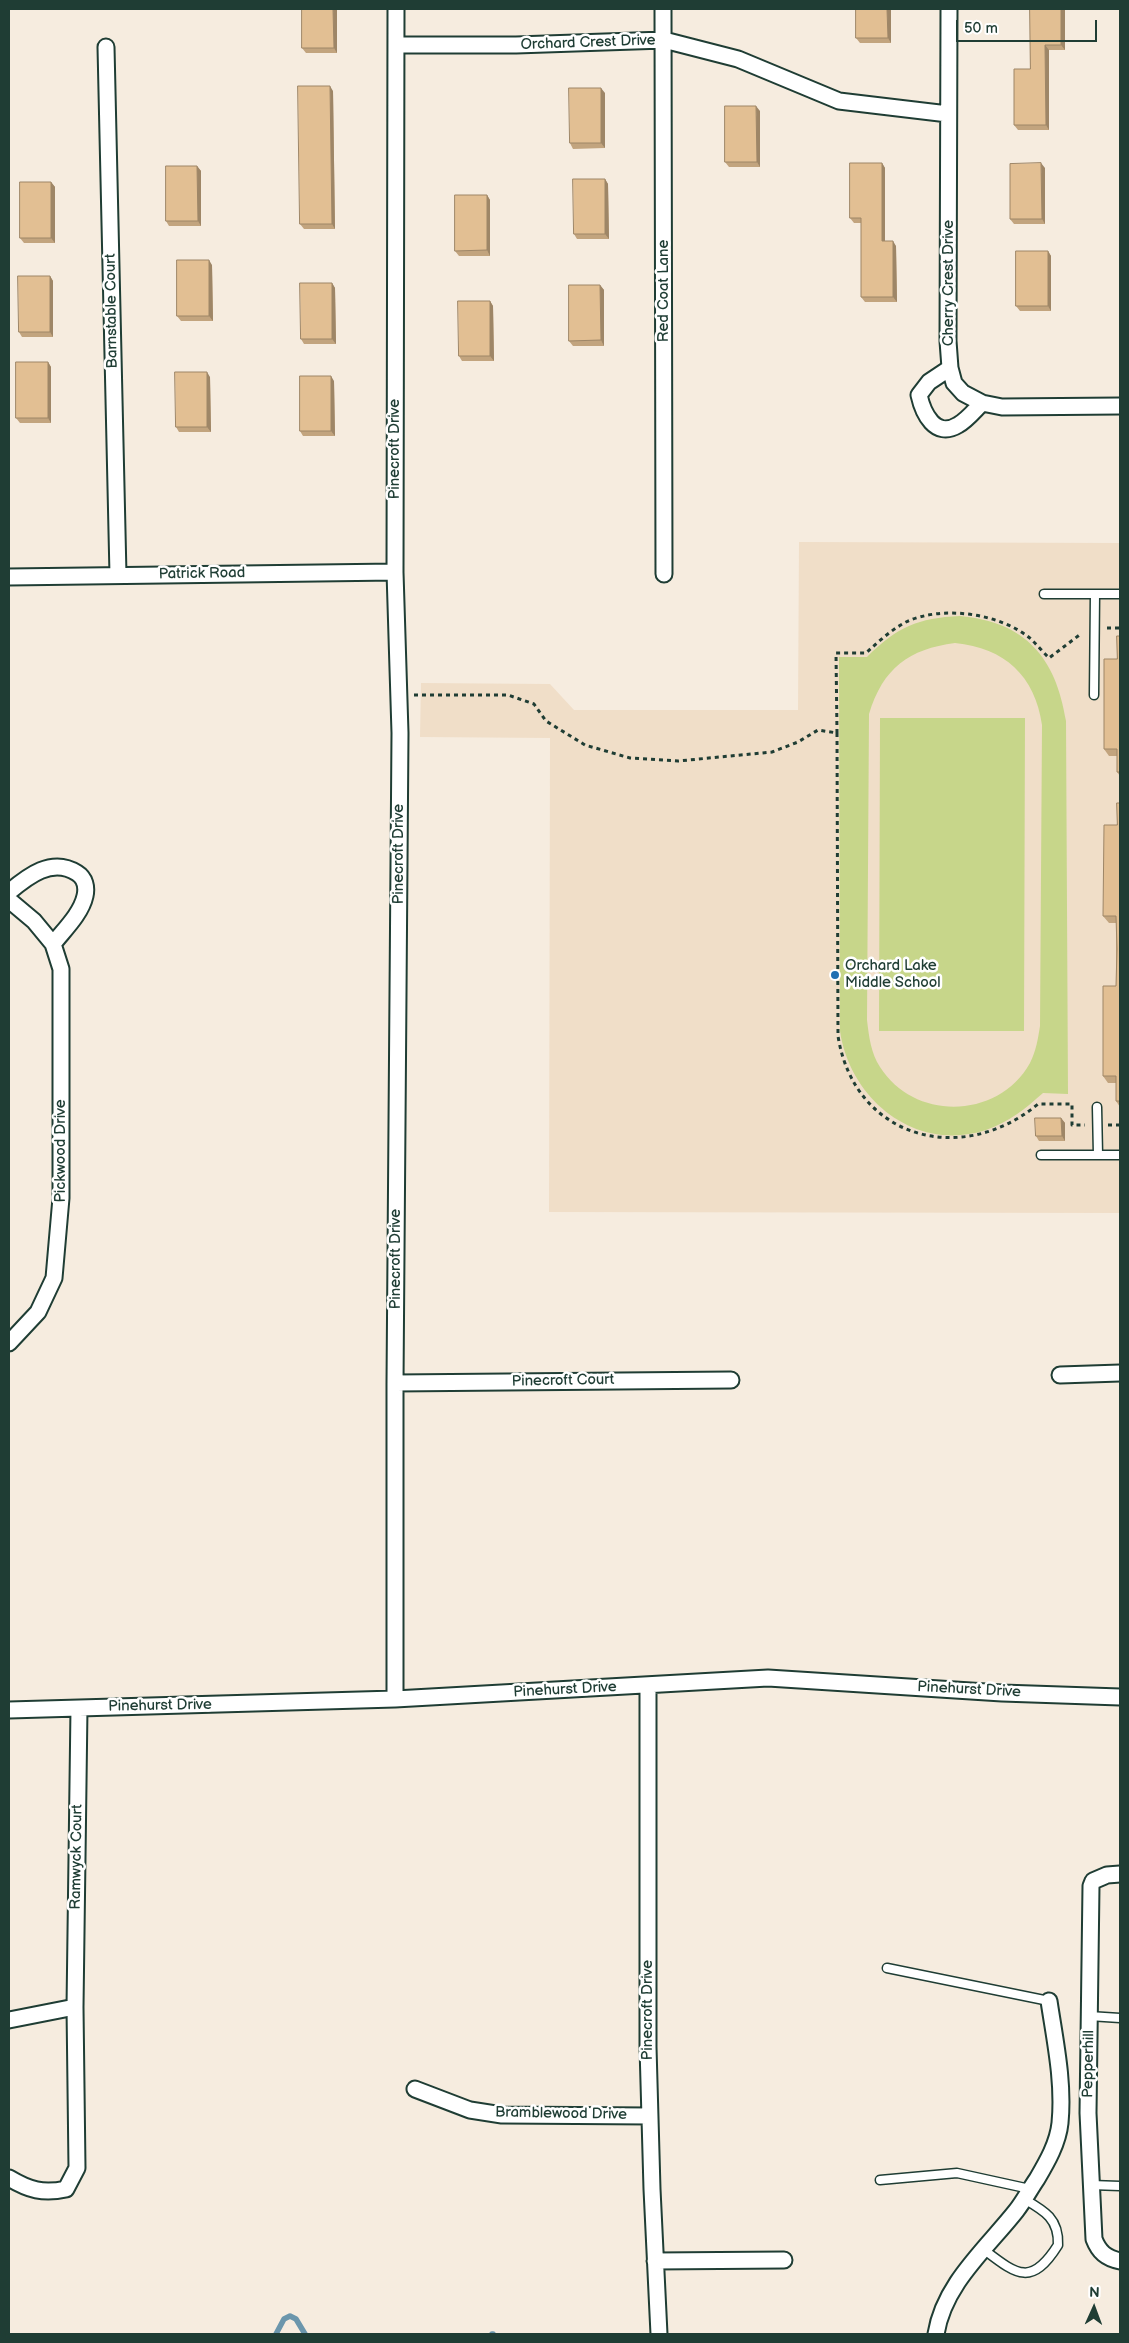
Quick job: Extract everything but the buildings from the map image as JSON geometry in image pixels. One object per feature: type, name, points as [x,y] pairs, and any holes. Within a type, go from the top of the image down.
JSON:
[{"type":"street","name":"Pinecroft Drive","points":[[395,1700],[399,695],[395,572],[396,9]]},
{"type":"street","name":"Red Coat Lane","points":[[663,9],[664,574]]},
{"type":"street","name":"Cherry Crest Drive","points":[[949,9],[950,368],[954,383],[963,393],[982,403],[1002,407],[1120,406]]},
{"type":"street","name":"Orchard Crest Drive","points":[[396,45],[516,45],[664,40],[738,59],[839,101],[948,114]]},
{"type":"street","name":"Barnstable Court","points":[[106,47],[118,575]]},
{"type":"street","points":[[950,368],[929,382],[919,395],[922,412],[929,422],[944,427],[956,427],[982,403]]},
{"type":"street","name":"Patrick Road","points":[[9,577],[395,572]]},
{"type":"street","points":[[9,892],[40,870],[52,866],[65,866],[79,874],[86,884],[85,897],[76,914],[53,944]]},
{"type":"street","name":"Pickwood Drive","points":[[9,900],[34,921],[53,944],[61,969],[61,1198],[54,1278],[38,1312],[9,1343]]},
{"type":"street","points":[[1060,1375],[1120,1373]]},
{"type":"street","name":"Pinecroft Court","points":[[395,1383],[732,1380]]},
{"type":"street","name":"Pinehurst Drive","points":[[9,1710],[395,1700],[768,1678],[1002,1693],[1120,1697]]},
{"type":"street","name":"Pinecroft Drive","points":[[648,1686],[650,2116],[659,2334]]},
{"type":"street","name":"Ramwyck Court","points":[[9,2178],[28,2190],[51,2192],[66,2188],[77,2168],[75,2007],[79,1708]]},
{"type":"street","name":"Pepperhill","points":[[1120,1874],[1107,1875],[1093,1881],[1091,1886],[1088,2113],[1094,2239],[1097,2248],[1105,2256],[1120,2261]]},
{"type":"street","points":[[936,2334],[937,2324],[953,2288],[1027,2194],[1050,2157],[1060,2124],[1060,2076],[1049,2001]]},
{"type":"street","points":[[9,2020],[75,2007]]},
{"type":"street","name":"Bramblewood Drive","points":[[415,2089],[470,2110],[502,2115],[650,2116]]},
{"type":"street","points":[[655,2261],[784,2260]]},
{"type":"lane","points":[[1044,594],[1120,594]]},
{"type":"lane","points":[[1094,696],[1095,594]]},
{"type":"lane","points":[[1097,1107],[1098,1155]]},
{"type":"lane","points":[[1041,1155],[1120,1155]]},
{"type":"lane","points":[[887,1968],[1049,2001]]},
{"type":"lane","points":[[1089,2016],[1120,2018]]},
{"type":"lane","points":[[880,2180],[957,2173],[1027,2194],[1055,2224],[1058,2246],[1043,2266],[1030,2273],[1010,2270],[983,2249]]},
{"type":"lane","points":[[1091,2185],[1120,2186]]},
{"type":"path","points":[[1120,628],[1082,632],[1050,658],[1030,638],[990,617],[965,613],[937,615],[907,622],[883,637],[866,653],[836,653],[838,1036],[846,1070],[869,1105],[888,1119],[926,1136],[970,1137],[990,1132],[1021,1118],[1038,1104],[1072,1104],[1072,1125],[1120,1125]]},
{"type":"path","points":[[399,695],[508,696],[534,704],[546,721],[585,745],[630,758],[678,761],[772,752],[798,742],[818,730],[837,733]]},
{"type":"shaded area","name":"Orchard Lake Middle School","points":[[799,542],[1120,543],[1120,1213],[549,1212],[550,738],[420,737],[421,683],[550,684],[574,710],[798,710]]},
{"type":"green space","points":[[960,616],[1003,626],[1020,635],[1034,647],[1054,679],[1066,721],[1068,1094],[1043,1093],[1023,1110],[1002,1123],[986,1130],[960,1135],[935,1134],[912,1127],[890,1115],[872,1099],[857,1079],[846,1056],[840,1031],[839,657],[867,657],[888,638],[899,631],[920,622]],"holes":[[[955,643],[973,646],[1003,658],[1025,679],[1038,708],[1042,725],[1040,1026],[1030,1063],[1016,1082],[998,1095],[978,1103],[956,1107],[935,1105],[914,1097],[895,1085],[880,1067],[871,1045],[867,1020],[869,714],[882,684],[890,673],[911,656],[924,650]]]},
{"type":"green space","points":[[880,718],[1025,718],[1024,1031],[879,1031]]},
{"type":"waterway","points":[[276,2334],[284,2319],[290,2316],[296,2319],[305,2334]]},
{"type":"place","name":"Orchard Lake Middle School","points":[[835,975]]}]
